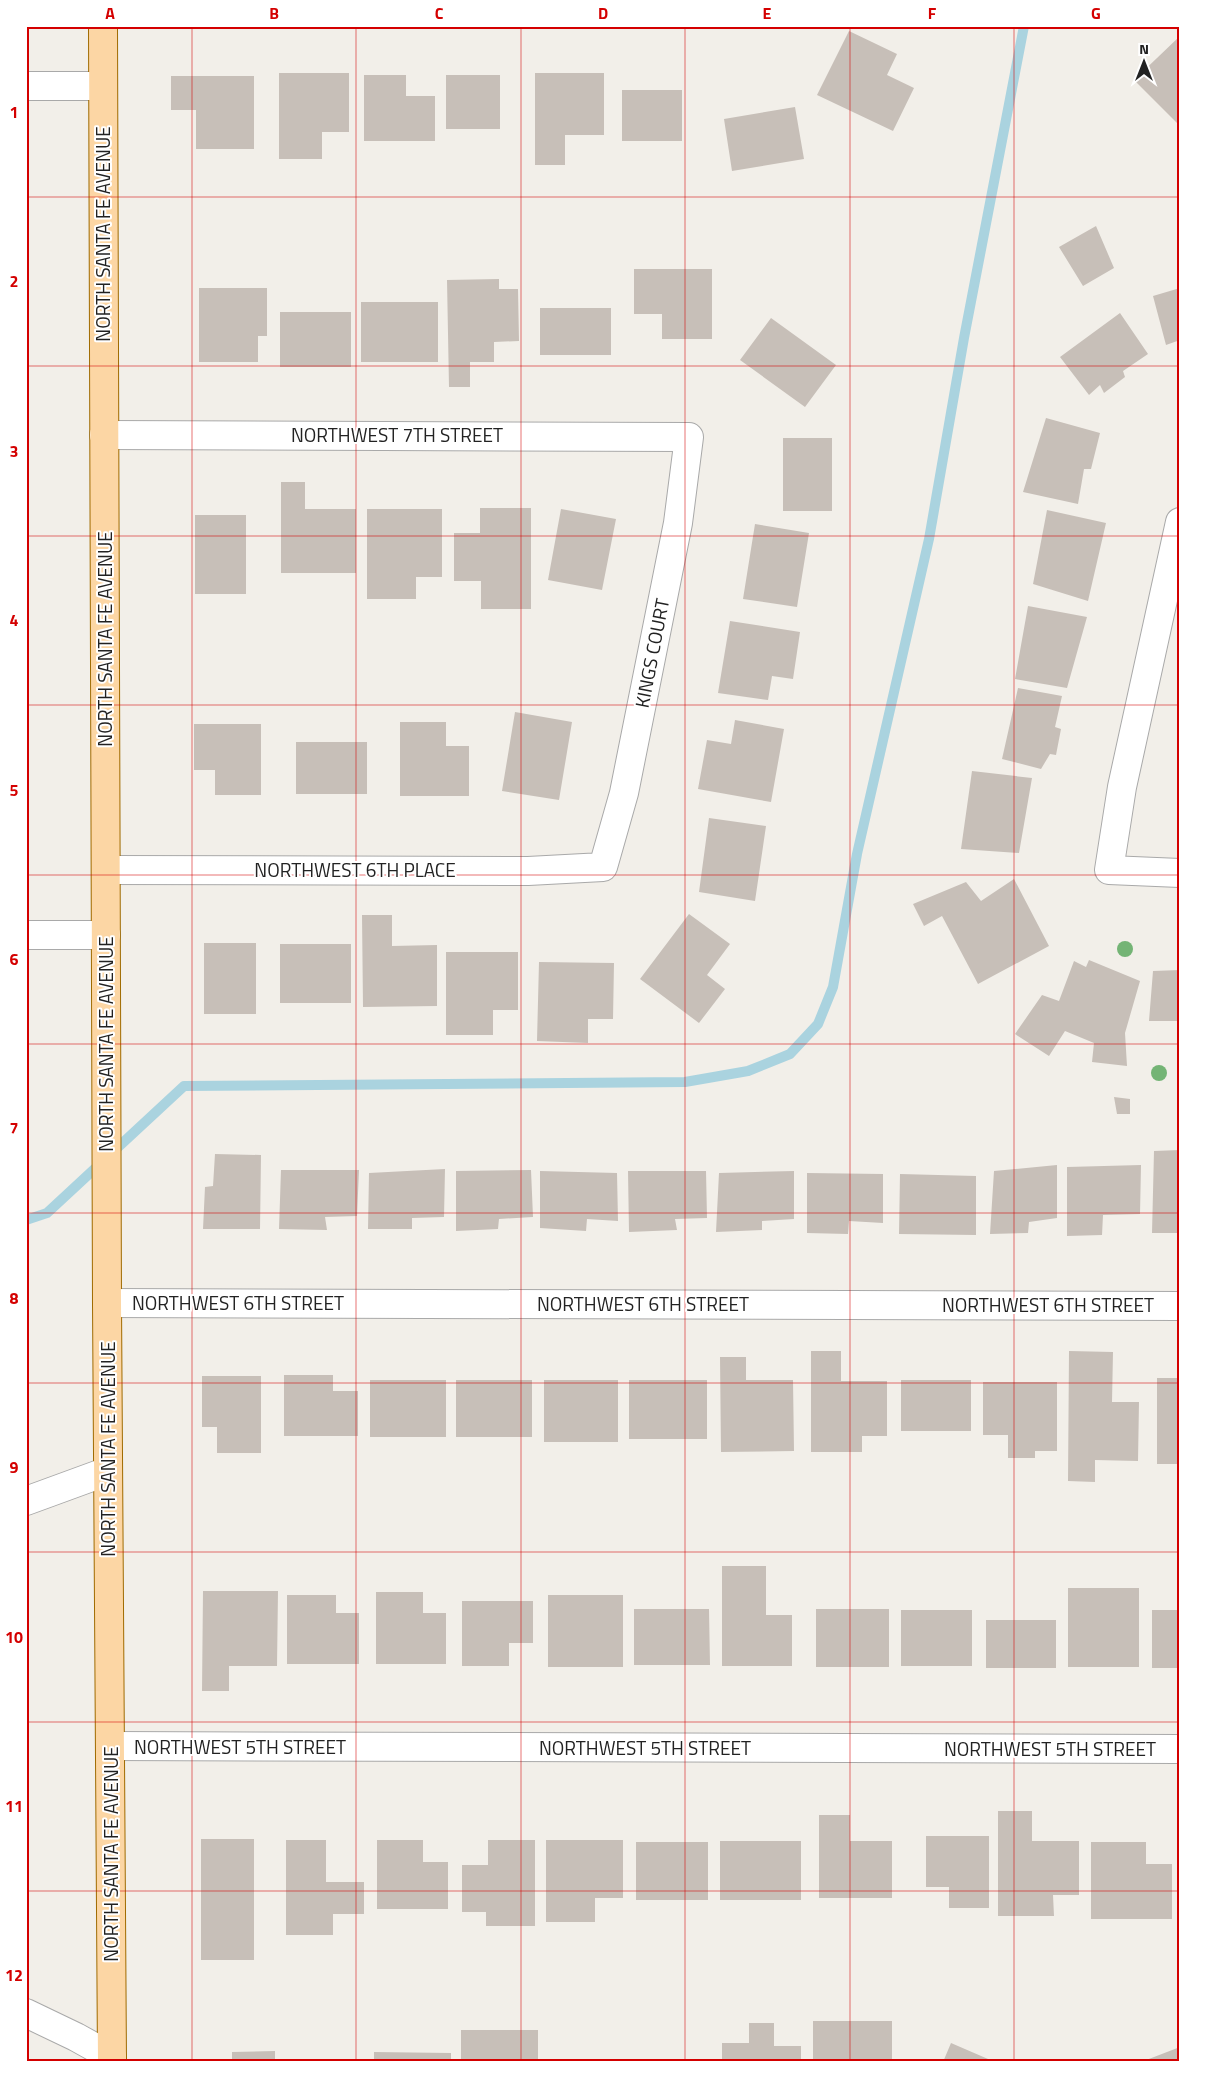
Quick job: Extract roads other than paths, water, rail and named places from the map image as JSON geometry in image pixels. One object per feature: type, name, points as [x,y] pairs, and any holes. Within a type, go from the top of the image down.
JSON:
[{"type":"main road","name":"NORTH SANTA FE AVENUE","points":[[102,26],[112,2059]]},
{"type":"street","points":[[26,86],[103,86]]},
{"type":"street","name":"NORTHWEST 7TH STREET","points":[[104,435],[689,437]]},
{"type":"street","name":"KINGS COURT","points":[[603,867],[624,792],[674,543],[689,437]]},
{"type":"street","points":[[1180,522],[1122,787],[1109,870],[1180,873]]},
{"type":"street","name":"NORTHWEST 6TH PLACE","points":[[106,870],[528,871],[603,867]]},
{"type":"street","points":[[26,935],[106,935]]},
{"type":"street","name":"NORTHWEST 6TH STREET","points":[[107,1303],[1180,1306]]},
{"type":"street","points":[[26,1501],[108,1471]]},
{"type":"street","name":"NORTHWEST 5TH STREET","points":[[110,1746],[1180,1749]]},
{"type":"street","points":[[26,2013],[76,2037],[112,2059]]},
{"type":"waterway","points":[[26,1220],[47,1213],[184,1086],[685,1082],[748,1071],[790,1054],[818,1024],[833,987],[857,854],[929,539],[964,338],[1024,26]]}]
